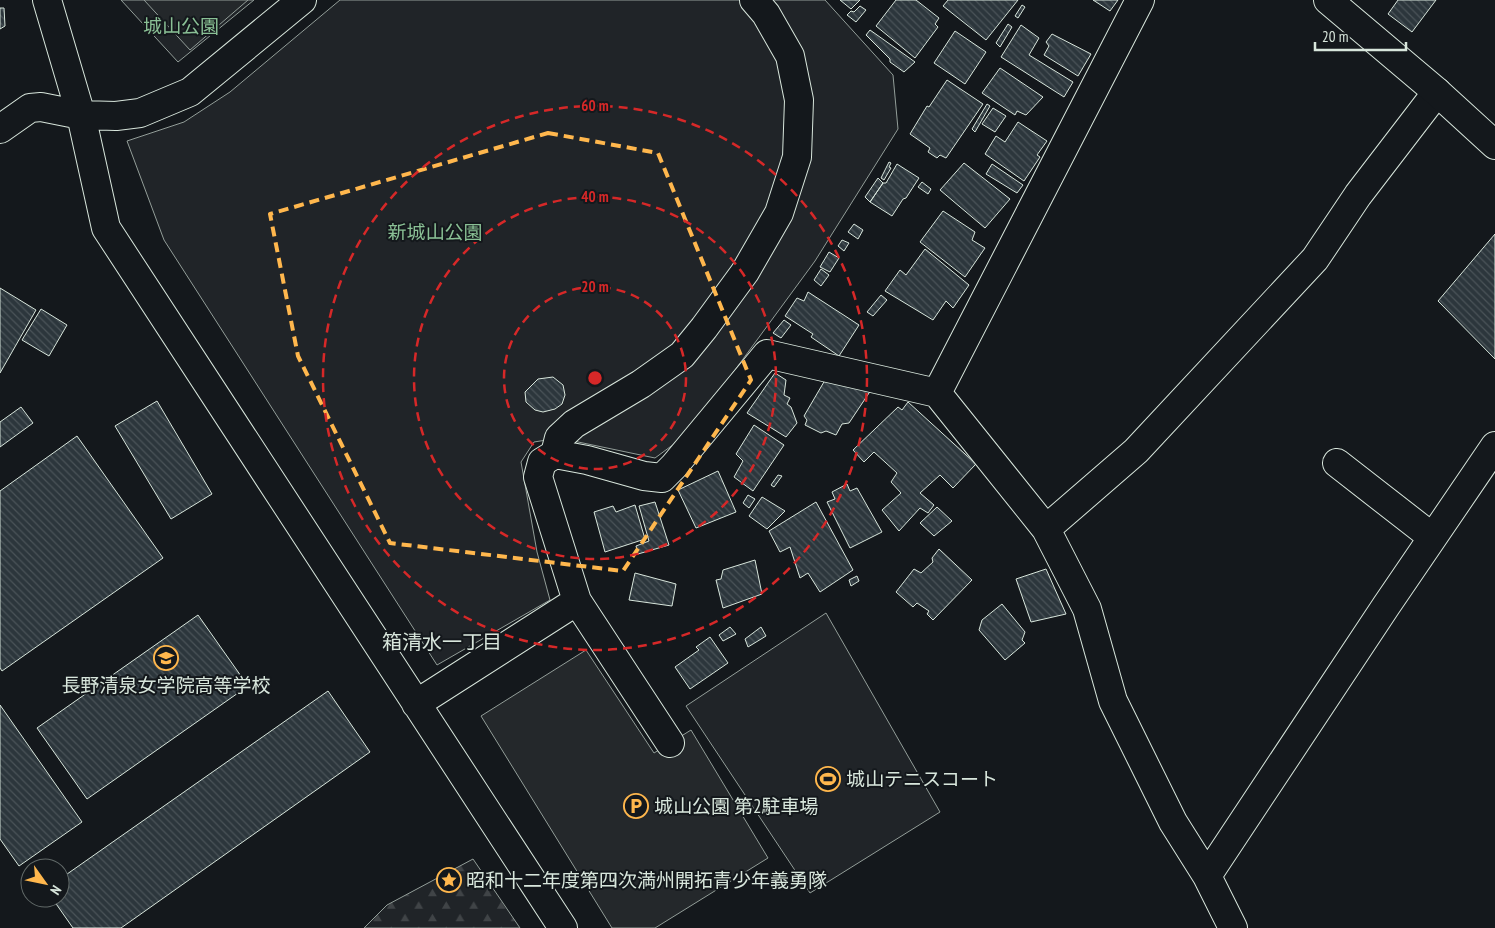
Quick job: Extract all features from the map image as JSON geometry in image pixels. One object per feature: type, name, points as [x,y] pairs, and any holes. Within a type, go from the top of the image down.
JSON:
[{"type":"street","points":[[47,0],[81,115],[106,228],[563,928]]},
{"type":"street","points":[[0,129],[30,108],[41,107],[81,115],[116,116],[140,113],[190,92],[302,0]]},
{"type":"street","points":[[555,454],[559,438],[574,424],[641,384],[682,356],[745,272],[779,213],[797,157],[799,100],[790,56],[766,14],[754,0]]},
{"type":"street","points":[[937,393],[1140,0]]},
{"type":"street","points":[[1328,0],[1495,145]]},
{"type":"street","points":[[1046,529],[1136,451],[1315,259],[1358,195],[1436,92]]},
{"type":"street","points":[[670,744],[577,601],[538,476],[542,462],[555,454],[587,460],[644,476],[662,478],[767,354],[937,393],[1046,529],[1087,609],[1113,700],[1173,822],[1207,876],[1233,928]]},
{"type":"street","points":[[1207,876],[1432,537],[1495,446]]},
{"type":"street","points":[[1337,463],[1432,537]]},
{"type":"street","points":[[416,704],[577,601]]},
{"type":"highlighted area","points":[[548,133],[658,153],[751,380],[623,571],[390,543],[298,356],[270,214]]},
{"type":"green space","name":"城山公園","points":[[121,0],[254,0],[178,62]]},
{"type":"green space","name":"新城山公園","points":[[340,0],[825,0],[893,75],[898,129],[815,261],[732,374],[674,444],[655,458],[559,438],[534,442],[521,462],[537,552],[550,600],[437,665],[164,240],[127,141],[184,122],[230,92]]},
{"type":"green space","name":"城山テニスコート","points":[[826,613],[940,812],[810,893],[686,706]]},
{"type":"green space","points":[[473,859],[520,928],[364,928],[387,905]]},
{"type":"shaded area","name":"城山公園","points":[[144,0],[248,0],[190,50]]},
{"type":"shaded area","name":"城山公園 第2駐車場","points":[[586,650],[654,753],[691,730],[768,858],[655,928],[612,928],[481,716]]},
{"type":"building","points":[[840,0],[860,0],[851,9]]},
{"type":"building","points":[[896,0],[916,0],[939,18],[935,24],[938,27],[915,58],[876,26]]},
{"type":"building","points":[[948,0],[1018,0],[986,40],[943,6]]},
{"type":"building","points":[[1093,0],[1118,0],[1110,11]]},
{"type":"building","points":[[1398,0],[1436,0],[1412,32],[1388,14]]},
{"type":"building","points":[[1022,5],[1025,7],[1018,18],[1015,16]]},
{"type":"building","points":[[860,6],[866,10],[856,22],[847,15],[851,11],[854,12]]},
{"type":"building","points":[[0,8],[4,8],[5,26],[0,29]]},
{"type":"building","points":[[1008,24],[1012,27],[1000,47],[996,43]]},
{"type":"building","points":[[1021,25],[1039,38],[1029,55],[1073,82],[1064,97],[1001,57]]},
{"type":"building","points":[[870,30],[915,62],[904,72],[890,62],[890,59],[866,35]]},
{"type":"building","points":[[955,31],[986,52],[965,84],[934,63]]},
{"type":"building","points":[[1052,34],[1091,54],[1078,76],[1044,55],[1049,46],[1046,42]]},
{"type":"building","points":[[1000,68],[1043,97],[1026,115],[1017,111],[1015,115],[982,93]]},
{"type":"building","points":[[947,80],[983,104],[946,158],[940,155],[937,158],[928,152],[930,148],[910,134],[927,106],[929,107]]},
{"type":"building","points":[[987,104],[990,106],[975,132],[972,129]]},
{"type":"building","points":[[993,108],[1006,116],[995,132],[982,124]]},
{"type":"building","points":[[1018,122],[1047,141],[1037,155],[1040,157],[1024,181],[985,154],[996,136],[1005,142]]},
{"type":"building","points":[[889,162],[891,163],[889,167],[891,168],[884,180],[881,178]]},
{"type":"building","points":[[964,163],[1010,199],[985,228],[940,190]]},
{"type":"building","points":[[897,164],[919,178],[892,216],[870,202],[883,183],[886,183]]},
{"type":"building","points":[[992,164],[1023,185],[1017,193],[986,174]]},
{"type":"building","points":[[878,178],[883,183],[870,202],[865,197]]},
{"type":"building","points":[[922,182],[931,189],[928,194],[918,187]]},
{"type":"building","points":[[943,211],[975,232],[972,240],[985,248],[965,277],[920,242]]},
{"type":"building","points":[[854,224],[863,230],[858,239],[848,232]]},
{"type":"building","points":[[1495,234],[1495,359],[1438,301]]},
{"type":"building","points":[[842,240],[849,243],[844,251],[838,246]]},
{"type":"building","points":[[925,249],[969,285],[953,308],[946,301],[933,320],[885,291],[900,270],[906,275]]},
{"type":"building","points":[[829,252],[839,258],[830,272],[820,267]]},
{"type":"building","points":[[821,269],[829,275],[821,286],[814,280]]},
{"type":"building","points":[[0,288],[36,310],[0,373]]},
{"type":"building","points":[[808,292],[859,325],[839,356],[811,337],[813,334],[785,316],[797,298],[804,301]]},
{"type":"building","points":[[881,295],[887,300],[873,316],[867,312]]},
{"type":"building","points":[[41,309],[67,325],[49,356],[22,340]]},
{"type":"building","points":[[784,320],[791,325],[781,338],[773,333]]},
{"type":"building","points":[[775,373],[786,380],[784,395],[790,398],[787,404],[791,407],[797,423],[786,437],[747,413]]},
{"type":"building","points":[[828,375],[871,390],[849,423],[842,424],[836,435],[826,431],[821,433],[805,425],[807,420],[804,416]]},
{"type":"building","points":[[553,377],[563,385],[565,395],[562,404],[555,409],[543,412],[535,410],[526,402],[525,392],[538,379]]},
{"type":"building","points":[[157,401],[212,494],[171,519],[115,426]]},
{"type":"building","points":[[908,402],[976,464],[953,488],[940,475],[920,493],[934,505],[928,513],[920,508],[899,531],[882,510],[901,493],[891,482],[897,473],[874,452],[864,462],[853,450],[898,407],[902,410]]},
{"type":"building","points":[[21,407],[33,423],[0,447],[0,422]]},
{"type":"building","points":[[754,425],[784,445],[753,491],[734,477],[743,461],[736,454]]},
{"type":"building","points":[[77,436],[163,558],[2,671],[0,668],[0,491]]},
{"type":"building","points":[[718,471],[736,512],[696,528],[678,490]]},
{"type":"building","points":[[778,475],[782,476],[774,487],[771,485]]},
{"type":"building","points":[[847,484],[850,491],[857,488],[882,532],[850,548],[827,502],[835,499],[832,492]]},
{"type":"building","points":[[748,495],[755,499],[749,508],[743,503]]},
{"type":"building","points":[[762,497],[785,511],[767,529],[749,516]]},
{"type":"building","points":[[655,502],[669,545],[638,554],[636,546],[649,541],[639,506]]},
{"type":"building","points":[[816,502],[853,570],[820,592],[808,573],[800,578],[790,547],[780,552],[769,531]]},
{"type":"building","points":[[635,505],[645,539],[605,552],[594,512],[613,506],[616,512]]},
{"type":"building","points":[[937,507],[952,521],[934,536],[920,523]]},
{"type":"building","points":[[939,549],[972,580],[933,620],[927,614],[929,611],[917,603],[913,607],[896,592],[914,569],[921,573],[933,562],[932,558]]},
{"type":"building","points":[[755,560],[762,594],[723,608],[716,580],[721,579],[723,570]]},
{"type":"building","points":[[1046,569],[1066,614],[1031,622],[1016,579]]},
{"type":"building","points":[[635,573],[676,584],[672,606],[629,600]]},
{"type":"building","points":[[857,576],[859,581],[851,586],[849,580]]},
{"type":"building","points":[[1002,604],[1025,632],[1022,640],[1025,643],[1005,660],[979,630],[982,620]]},
{"type":"building","points":[[198,615],[248,686],[87,799],[37,728]]},
{"type":"building","points":[[730,627],[736,634],[723,641],[719,635]]},
{"type":"building","points":[[761,627],[766,636],[748,647],[745,639]]},
{"type":"building","points":[[710,637],[728,663],[690,689],[675,667],[699,650],[696,647]]},
{"type":"building","points":[[328,691],[370,752],[121,928],[73,928],[59,908],[70,908],[70,872]]},
{"type":"building","points":[[0,705],[82,822],[30,858],[20,858],[19,866],[0,839]]},
{"type":"place","name":"長野清泉女学院高等学校","points":[[166,658]]},
{"type":"place","name":"城山テニスコート","points":[[828,779]]},
{"type":"place","name":"城山公園 第2駐車場","points":[[636,806]]},
{"type":"place","name":"昭和十二年度第四次満州開拓青少年義勇隊","points":[[449,880]]},
{"type":"district","name":"箱清水一丁目","points":[[442,642]]}]
